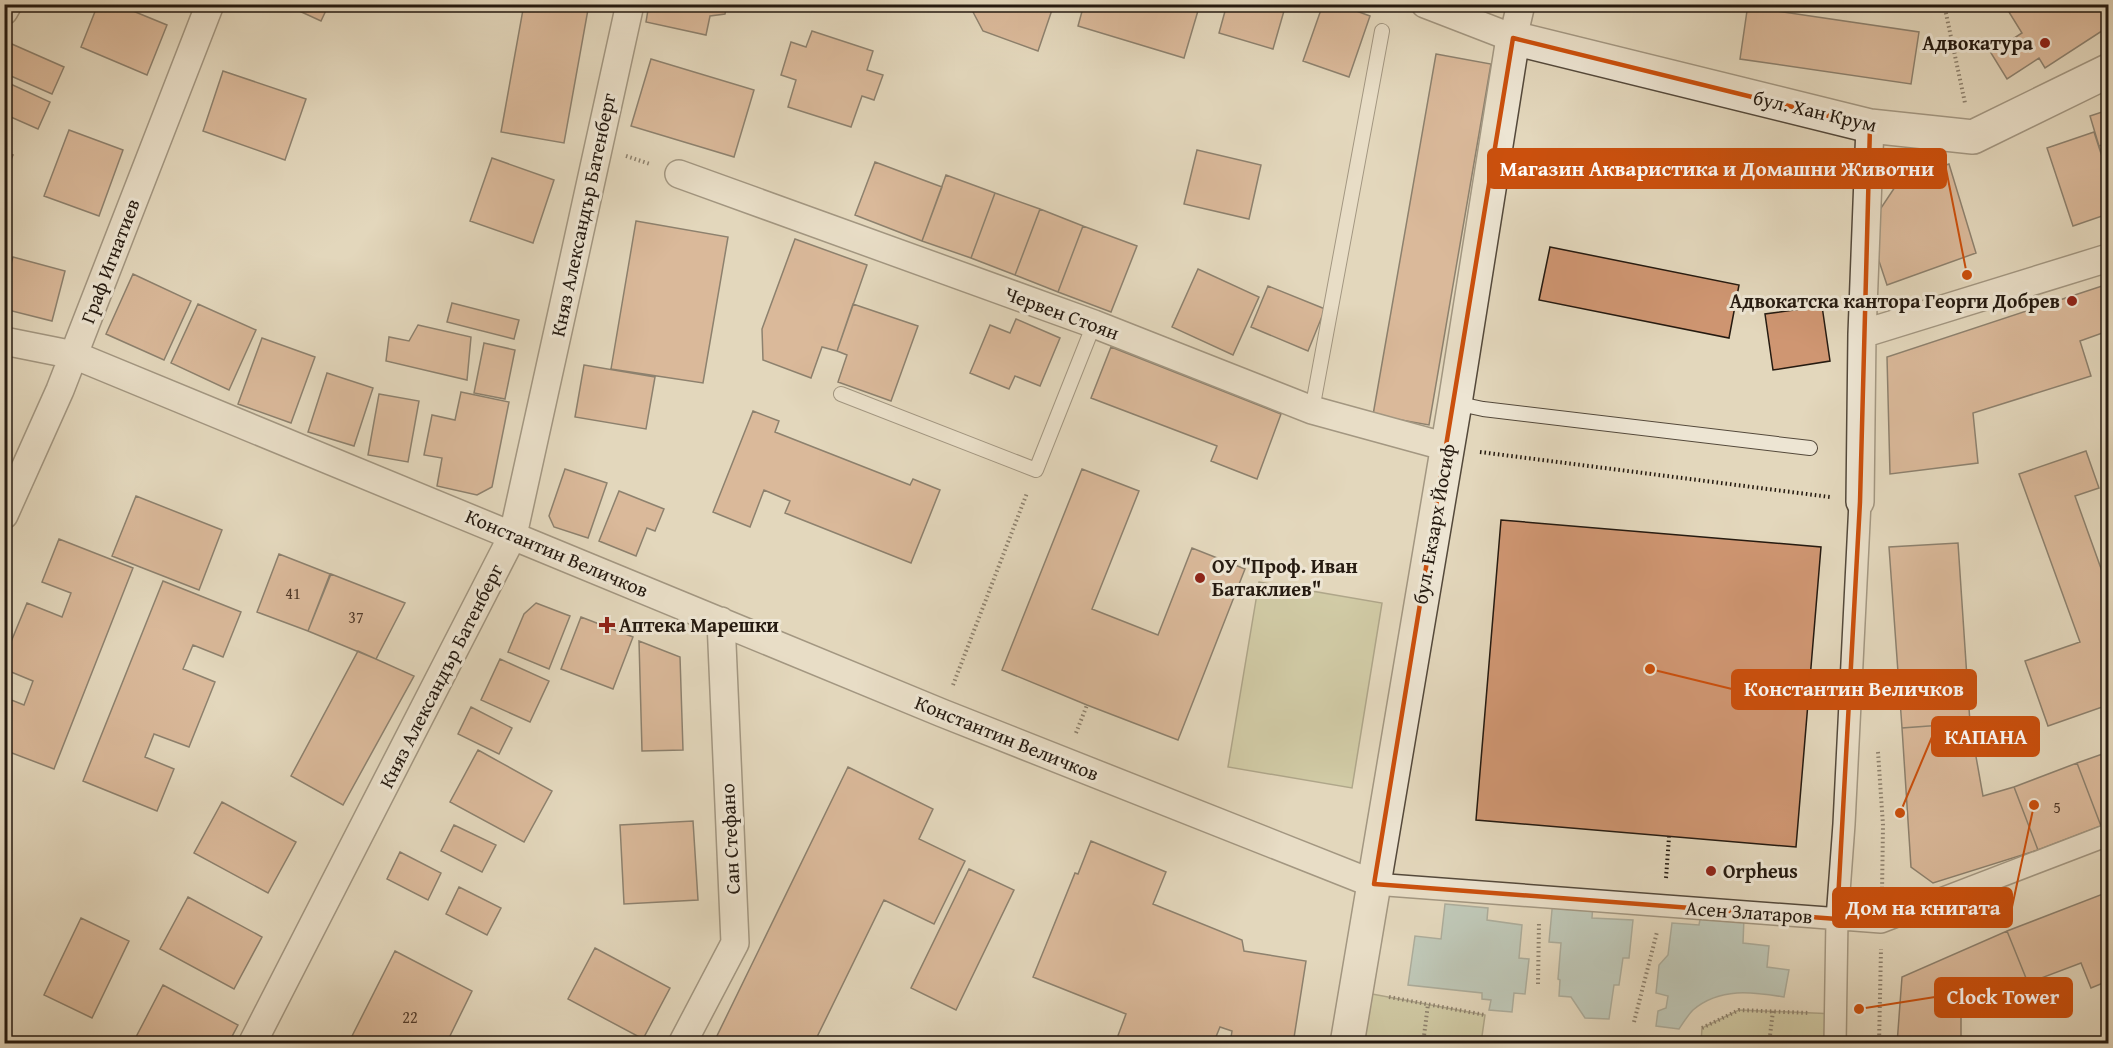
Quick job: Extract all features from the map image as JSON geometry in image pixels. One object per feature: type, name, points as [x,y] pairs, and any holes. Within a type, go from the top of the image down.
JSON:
[{"type":"street","points":[[4,11],[8,4]]},
{"type":"street","name":"Граф Игнатиев","points":[[4,515],[74,355],[210,4]]},
{"type":"street","name":"Княз Александър Батенберг","points":[[252,1044],[513,535],[630,4]]},
{"type":"street","points":[[1425,4],[1513,38]]},
{"type":"street","name":"бул. Екзарх Йосиф","points":[[1347,1044],[1455,404],[1513,38],[1521,4]]},
{"type":"street","name":"бул. Хан Крум","points":[[1513,38],[1870,126],[1972,137]]},
{"type":"street","points":[[1972,137],[2109,72]]},
{"type":"street","points":[[1836,1044],[1837,919],[1860,502],[1862,334],[1870,126]]},
{"type":"street","name":"Червен Стоян","points":[[679,174],[1094,324],[1312,410],[1447,447]]},
{"type":"street","points":[[1862,334],[2109,258]]},
{"type":"street","name":"Константин Величков","points":[[4,341],[74,355],[942,713],[1374,884]]},
{"type":"street","name":"Сан Стефано","points":[[682,1044],[735,943],[721,621]]},
{"type":"street","name":"Асен Златаров","points":[[1374,884],[1881,922],[2109,835]]},
{"type":"lane","points":[[1312,410],[1382,31]]},
{"type":"lane","points":[[841,394],[1036,470],[1094,324]]},
{"type":"lane","points":[[1455,404],[1810,448]]},
{"type":"path","points":[[1944,4],[1972,137]]},
{"type":"path","points":[[598,146],[679,174]]},
{"type":"path","points":[[1447,447],[1860,502]]},
{"type":"path","points":[[942,713],[1036,470]]},
{"type":"path","points":[[1634,1022],[1664,906],[1669,837]]},
{"type":"path","points":[[1538,984],[1539,897]]},
{"type":"path","points":[[1356,991],[1485,1015]]},
{"type":"path","points":[[1423,1044],[1428,1004]]},
{"type":"path","points":[[1702,1028],[1739,1011],[1836,1014]]},
{"type":"path","points":[[1769,1044],[1773,1011]]},
{"type":"highlighted area","points":[[1513,38],[1870,126],[1860,502],[1837,919],[1374,884]]},
{"type":"green space","points":[[1259,582],[1382,603],[1352,788],[1228,767]]},
{"type":"green space","points":[[1356,991],[1485,1015],[1481,1043],[1347,1044]]},
{"type":"green space","points":[[1739,1010],[1836,1014],[1835,1043],[1701,1044],[1702,1028]]},
{"type":"water","points":[[1553,899],[1593,903],[1592,918],[1633,920],[1629,958],[1623,958],[1619,985],[1614,985],[1609,1019],[1585,1018],[1571,997],[1559,996],[1561,943],[1549,942]]},
{"type":"water","points":[[1445,904],[1488,908],[1487,920],[1522,925],[1519,958],[1529,959],[1525,994],[1514,993],[1512,1012],[1489,1010],[1491,1000],[1482,999],[1482,993],[1408,985],[1415,936],[1441,939]]},
{"type":"water","points":[[1701,914],[1744,917],[1743,943],[1769,946],[1767,967],[1789,970],[1784,997],[1749,993],[1725,994],[1693,1010],[1679,1029],[1656,1026],[1658,1011],[1666,1008],[1668,996],[1656,993],[1659,965],[1668,955],[1672,923],[1699,925]]},
{"type":"building","points":[[98,4],[116,4],[167,25],[147,75],[81,47]]},
{"type":"building","points":[[284,4],[329,4],[321,21]]},
{"type":"building","points":[[524,4],[589,4],[564,143],[501,132]]},
{"type":"building","points":[[649,4],[727,4],[725,14],[710,16],[706,35],[646,22]]},
{"type":"building","points":[[975,4],[1054,4],[1038,51],[983,31],[973,12]]},
{"type":"building","points":[[1084,4],[1200,4],[1184,58],[1078,26]]},
{"type":"building","points":[[1227,4],[1286,4],[1273,49],[1219,33]]},
{"type":"building","points":[[1323,4],[1337,4],[1370,16],[1349,77],[1303,61]]},
{"type":"building","points":[[1748,4],[1764,4],[1763,9],[1919,32],[1911,84],[1740,59]]},
{"type":"building","name":"Адвокатура","points":[[2004,4],[2108,4],[2108,27],[2045,68],[2039,58],[2007,79],[1991,53],[2022,33]]},
{"type":"building","points":[[812,31],[873,51],[867,70],[883,75],[874,100],[862,96],[851,127],[788,107],[796,80],[781,75],[791,42],[806,47]]},
{"type":"building","points":[[5,41],[64,67],[52,94],[4,73]]},
{"type":"building","points":[[1436,54],[1491,64],[1429,425],[1373,415]]},
{"type":"building","points":[[651,59],[754,90],[734,157],[631,126]]},
{"type":"building","points":[[223,71],[306,99],[285,160],[203,131]]},
{"type":"building","points":[[4,81],[50,102],[38,129],[4,114]]},
{"type":"building","points":[[2108,110],[2108,143],[2099,146],[2090,116]]},
{"type":"building","points":[[69,130],[123,150],[99,216],[44,196]]},
{"type":"building","points":[[2094,132],[2108,175],[2108,214],[2073,226],[2047,148]]},
{"type":"building","points":[[2108,143],[2108,174],[2099,146]]},
{"type":"building","points":[[1197,150],[1261,165],[1249,219],[1184,204]]},
{"type":"building","points":[[4,152],[13,155],[4,176]]},
{"type":"building","points":[[492,158],[554,180],[533,243],[470,221]]},
{"type":"building","points":[[875,162],[942,187],[922,241],[855,215]]},
{"type":"building","points":[[1949,164],[1976,253],[1887,285],[1873,243],[1879,211],[1899,181]]},
{"type":"building","points":[[946,175],[995,193],[971,258],[922,241]]},
{"type":"building","points":[[995,193],[1040,209],[1015,275],[971,258]]},
{"type":"building","points":[[1040,209],[1083,226],[1058,292],[1015,275]]},
{"type":"building","points":[[636,221],[728,237],[703,383],[611,369]]},
{"type":"building","points":[[1083,226],[1137,246],[1111,312],[1058,292]]},
{"type":"building","points":[[795,239],[867,265],[837,351],[822,347],[811,378],[763,360],[762,329]]},
{"type":"building","points":[[1550,247],[1739,285],[1729,338],[1539,300]]},
{"type":"building","points":[[13,257],[65,271],[52,321],[4,309],[4,288]]},
{"type":"building","points":[[1198,269],[1259,297],[1233,355],[1172,327]]},
{"type":"building","points":[[133,274],[191,301],[164,360],[106,334]]},
{"type":"building","points":[[2108,284],[2108,331],[2080,341],[2091,376],[1973,413],[1978,463],[1890,474],[1887,357]]},
{"type":"building","points":[[1268,286],[1325,309],[1308,351],[1251,327]]},
{"type":"building","points":[[452,303],[519,320],[514,339],[447,322]]},
{"type":"building","points":[[198,304],[256,330],[229,390],[171,363]]},
{"type":"building","points":[[853,304],[918,326],[891,401],[838,382],[847,355],[837,351]]},
{"type":"building","points":[[1822,306],[1830,361],[1773,370],[1765,314]]},
{"type":"building","points":[[1016,319],[1060,338],[1040,386],[1015,376],[1009,389],[970,373],[990,325],[1010,333]]},
{"type":"building","points":[[418,325],[471,337],[467,380],[386,361],[389,337],[409,341]]},
{"type":"building","points":[[262,338],[315,357],[291,423],[238,404]]},
{"type":"building","points":[[484,343],[515,350],[505,399],[474,393]]},
{"type":"building","points":[[1111,347],[1281,414],[1257,479],[1211,461],[1217,446],[1091,398]]},
{"type":"building","points":[[584,365],[655,377],[646,429],[575,417]]},
{"type":"building","points":[[327,373],[373,388],[354,446],[308,432]]},
{"type":"building","points":[[461,392],[509,402],[492,487],[477,495],[437,486],[442,458],[424,455],[432,415],[455,420]]},
{"type":"building","points":[[379,394],[419,401],[408,462],[368,455]]},
{"type":"building","points":[[753,411],[779,421],[775,432],[910,485],[913,479],[940,490],[911,563],[785,513],[790,501],[764,490],[750,527],[713,512]]},
{"type":"building","points":[[2086,451],[2099,488],[2075,496],[2108,588],[2108,705],[2048,726],[2025,661],[2080,642],[2019,474]]},
{"type":"building","points":[[565,469],[607,483],[588,538],[554,527],[549,516]]},
{"type":"building","points":[[1082,469],[1139,491],[1092,609],[1158,635],[1192,548],[1245,569],[1178,740],[1002,670]]},
{"type":"building","points":[[619,491],[664,509],[655,531],[647,528],[636,556],[599,541]]},
{"type":"building","points":[[136,496],[222,530],[199,590],[112,556]]},
{"type":"building","points":[[1501,520],[1821,547],[1796,847],[1476,820]]},
{"type":"building","points":[[59,539],[133,568],[54,769],[4,750],[4,697],[24,705],[33,681],[4,669],[4,659],[27,603],[62,617],[71,593],[42,582]]},
{"type":"building","points":[[1958,543],[1970,723],[1902,728],[1889,547]]},
{"type":"building","points":[[279,554],[330,574],[308,631],[257,612]]},
{"type":"building","points":[[331,574],[405,603],[376,659],[308,631]]},
{"type":"building","points":[[163,581],[241,612],[223,657],[193,645],[183,669],[215,682],[189,747],[154,734],[145,757],[174,769],[157,811],[83,781]]},
{"type":"building","points":[[536,603],[570,616],[549,669],[508,652],[524,614]]},
{"type":"building","points":[[581,617],[633,637],[613,689],[561,669]]},
{"type":"building","points":[[639,641],[680,657],[683,750],[642,751]]},
{"type":"building","points":[[358,651],[414,676],[343,805],[291,776]]},
{"type":"building","points":[[500,659],[549,681],[530,722],[481,700]]},
{"type":"building","points":[[471,707],[512,728],[499,754],[458,734]]},
{"type":"building","points":[[1970,723],[1983,796],[2014,787],[2038,850],[1933,883],[1911,867],[1902,728]]},
{"type":"building","points":[[478,750],[552,791],[524,842],[450,802]]},
{"type":"building","points":[[2108,752],[2108,823],[2101,826],[2077,763]]},
{"type":"building","points":[[2077,763],[2101,826],[2038,850],[2014,787]]},
{"type":"building","points":[[848,767],[933,809],[919,839],[965,861],[934,924],[884,900],[816,1039],[826,1044],[713,1044]]},
{"type":"building","points":[[222,802],[296,842],[268,893],[194,853]]},
{"type":"building","points":[[693,821],[698,900],[624,904],[620,825]]},
{"type":"building","points":[[454,825],[496,845],[482,872],[441,851]]},
{"type":"building","points":[[1091,841],[1166,872],[1153,904],[1242,940],[1244,951],[1306,961],[1293,1044],[1230,1044],[1232,1031],[1220,1027],[1213,1044],[1121,1044],[1116,1041],[1126,1014],[1033,977],[1075,873],[1078,874]]},
{"type":"building","points":[[400,852],[441,873],[428,900],[387,879]]},
{"type":"building","points":[[969,869],[1014,890],[956,1010],[911,988]]},
{"type":"building","points":[[459,887],[501,908],[487,935],[446,914]]},
{"type":"building","points":[[2108,892],[2108,981],[2091,988],[2081,963],[2028,983],[2007,931]]},
{"type":"building","points":[[188,897],[262,937],[234,989],[160,949]]},
{"type":"building","points":[[81,918],[129,941],[92,1018],[44,995]]},
{"type":"building","points":[[2007,931],[2028,983],[1961,1007],[1961,1036],[1982,1044],[1897,1044],[1902,977]]},
{"type":"building","points":[[595,948],[670,988],[643,1039],[568,999]]},
{"type":"building","points":[[395,951],[472,991],[446,1044],[348,1044]]},
{"type":"building","points":[[163,985],[238,1025],[228,1044],[148,1044],[136,1037]]},
{"type":"place","name":"Адвокатура","points":[[2045,43]]},
{"type":"place","name":"Магазин Акваристика и Домашни Животни","points":[[1967,275]]},
{"type":"place","name":"Адвокатска кантора Георги Добрев","points":[[2072,301]]},
{"type":"place","name":"ОУ \"Проф. Иван Батаклиев\"","points":[[1200,578]]},
{"type":"place","name":"Аптека Марешки","points":[[607,625]]},
{"type":"place","name":"Константин Величков","points":[[1650,669]]},
{"type":"place","name":"Дом на книгата","points":[[2034,805]]},
{"type":"place","name":"КАПАНА","points":[[1900,813]]},
{"type":"place","name":"Orpheus","points":[[1711,871]]},
{"type":"place","name":"Clock Tower","points":[[1859,1009]]}]
